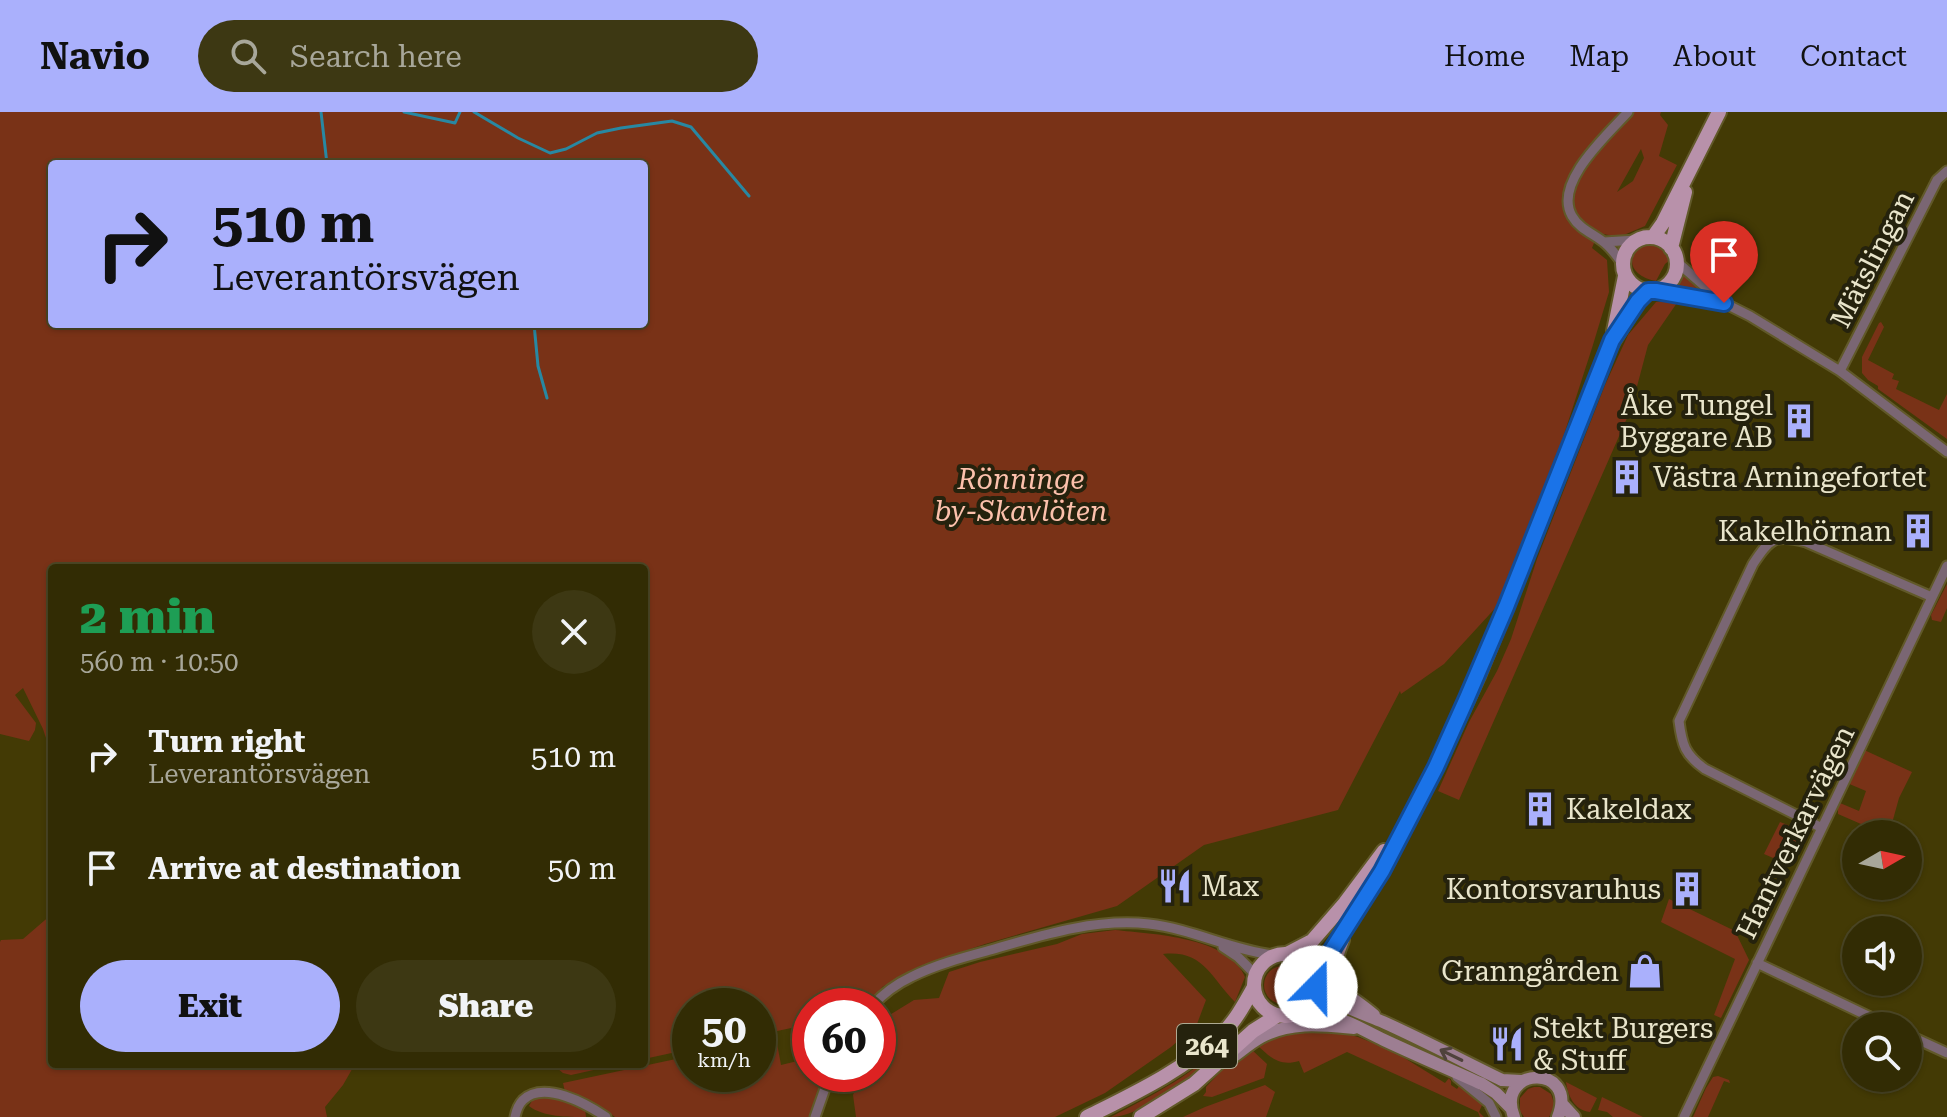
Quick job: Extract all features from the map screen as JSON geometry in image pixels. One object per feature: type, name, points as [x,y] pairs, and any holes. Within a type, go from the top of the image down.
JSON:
[{"type":"main road","name":"264","points":[[1653,237],[1719,112]]},
{"type":"main road","name":"264","points":[[1612,340],[1638,301],[1664,287],[1676,272],[1674,255],[1692,165]]},
{"type":"main road","points":[[1637,240],[1653,237],[1663,240],[1674,255]]},
{"type":"main road","name":"264","points":[[1255,981],[1256,997],[1269,1011],[1290,1016],[1301,1012],[1314,997],[1326,959],[1382,871],[1425,787],[1495,635],[1612,340],[1627,249],[1637,240]]},
{"type":"main road","points":[[1624,269],[1635,287],[1652,291]]},
{"type":"main road","name":"264","points":[[1087,1117],[1188,1062],[1224,1031],[1242,1009],[1263,963],[1312,941],[1374,866],[1425,787]]},
{"type":"main road","points":[[1280,954],[1297,956],[1307,962],[1316,985]]},
{"type":"main road","name":"264","points":[[1141,1117],[1194,1084],[1253,1031],[1278,1015]]},
{"type":"street","points":[[1624,269],[1604,242],[1592,236],[1572,216],[1567,197],[1571,181],[1582,165],[1628,112]]},
{"type":"street","name":"Mätslingan","points":[[1840,371],[1937,180],[1947,171]]},
{"type":"street","points":[[1604,242],[1637,240]]},
{"type":"street","points":[[1674,255],[1724,303]]},
{"type":"street","points":[[1652,291],[1724,303],[1750,316],[1840,371],[1947,452]]},
{"type":"street","points":[[1822,828],[1705,769],[1691,760],[1683,744],[1679,721],[1753,564],[1766,544],[1786,537],[1806,542],[1932,597]]},
{"type":"street","name":"Hantverkarvägen","points":[[1684,1117],[1947,566]]},
{"type":"street","points":[[1353,915],[1336,957],[1334,974],[1340,989],[1382,1022]]},
{"type":"street","points":[[892,988],[942,964],[1040,936],[1101,924],[1149,924],[1201,936],[1252,953],[1280,954]]},
{"type":"street","points":[[1214,941],[1238,957],[1255,981]]},
{"type":"street","points":[[1757,963],[1860,1012]]},
{"type":"street","points":[[1316,985],[1329,999],[1502,1080],[1521,1081],[1538,1077],[1552,1081],[1562,1096],[1561,1111],[1574,1117]]},
{"type":"street","points":[[1301,1012],[1325,1013],[1348,1021],[1482,1084],[1496,1093],[1512,1113]]},
{"type":"street","points":[[1194,1084],[1262,1036],[1300,1025],[1363,1029]]},
{"type":"street","points":[[1922,1041],[1947,1053]]},
{"type":"street","points":[[1445,1067],[1489,1103],[1496,1117]]},
{"type":"street","points":[[1512,1113],[1512,1093],[1521,1081]]},
{"type":"street","points":[[515,1117],[522,1100],[533,1094],[549,1092],[567,1096],[606,1117]]},
{"type":"street","points":[[817,1115],[824,1092]]},
{"type":"green space","name":"Rönninge by-Skavlöten","points":[[0,112],[1661,112],[1668,125],[1659,156],[1677,165],[1645,226],[1619,237],[1598,233],[1592,248],[1607,260],[1609,292],[1559,450],[1500,603],[1444,664],[1401,694],[1400,691],[1338,810],[1204,845],[1117,906],[920,966],[882,988],[792,988],[792,1028],[776,1031],[776,988],[672,988],[672,1053],[648,1058],[648,564],[48,564],[48,744],[23,688],[15,695],[36,723],[29,741],[0,734]],"holes":[[[1641,149],[1644,158],[1633,181],[1617,192]]]},
{"type":"green space","points":[[1653,242],[1666,251],[1670,260],[1656,281],[1639,274],[1632,262],[1637,250]]},
{"type":"green space","points":[[1683,275],[1712,296],[1672,289]]},
{"type":"green space","points":[[1679,300],[1648,345],[1631,409],[1459,800],[1438,791],[1511,639],[1537,559],[1605,385],[1628,335],[1656,302]]},
{"type":"green space","points":[[1881,322],[1884,327],[1868,360],[1894,374],[1892,379],[1899,381],[1896,389],[1939,410],[1947,394],[1947,439],[1878,389],[1862,373],[1862,357]]},
{"type":"green space","points":[[1947,584],[1947,608],[1941,622],[1932,620],[1931,615]]},
{"type":"green space","points":[[1862,749],[1912,772],[1899,798],[1893,820],[1852,820],[1838,814],[1840,803],[1859,811],[1866,791],[1847,783]]},
{"type":"green space","points":[[1780,822],[1801,830],[1803,840],[1791,866],[1764,854]]},
{"type":"green space","points":[[1669,899],[1735,931],[1749,960],[1721,1018],[1714,1015],[1735,959],[1661,922]]},
{"type":"green space","points":[[48,917],[48,1068],[353,1068],[325,1107],[327,1117],[0,1117],[0,942],[23,939]]},
{"type":"green space","points":[[1115,930],[1188,940],[1224,953],[1237,964],[1245,977],[1235,1002],[1197,961],[1188,956],[1163,954],[1206,1000],[1197,1024],[1171,1047],[1105,1093],[1055,1117],[856,1117],[854,1092],[896,1092],[896,1011],[914,1000],[939,998],[949,972],[1057,944],[1082,934]]},
{"type":"green space","points":[[1283,966],[1297,971],[1302,985],[1297,999],[1283,1004],[1269,999],[1264,985],[1269,971]]},
{"type":"green space","points":[[1294,1030],[1333,1030],[1393,1051],[1445,1083],[1449,1078],[1451,1085],[1457,1089],[1459,1086],[1476,1095],[1483,1103],[1479,1112],[1484,1117],[1347,1052],[1304,1073],[1299,1061],[1280,1062],[1256,1044]]},
{"type":"green space","points":[[1229,1036],[1234,1042],[1158,1099],[1125,1115],[1111,1117],[1189,1072]]},
{"type":"green space","points":[[776,1038],[781,1065],[792,1062],[792,1092],[817,1092],[809,1117],[615,1117],[596,1104],[565,1092],[563,1083],[634,1068],[648,1068],[648,1065],[672,1060],[672,1092],[776,1092]]},
{"type":"green space","points":[[1251,1049],[1267,1064],[1264,1078],[1212,1097],[1203,1096],[1206,1087],[1224,1068]]},
{"type":"green space","points":[[557,1068],[603,1068],[571,1075]]},
{"type":"green space","points":[[1718,1076],[1730,1083],[1724,1081],[1708,1117],[1693,1117],[1706,1088],[1713,1077]]},
{"type":"green space","points":[[1566,1082],[1597,1098],[1590,1112],[1573,1102]]},
{"type":"green space","points":[[1265,1085],[1275,1092],[1266,1117],[1183,1117],[1205,1107]]},
{"type":"green space","points":[[1534,1087],[1551,1094],[1555,1106],[1549,1117],[1524,1117],[1520,1111],[1520,1098]]},
{"type":"green space","points":[[551,1096],[585,1108],[586,1117],[548,1114],[529,1106],[533,1099]]},
{"type":"green space","points":[[1602,1097],[1643,1117],[1613,1117],[1598,1110]]},
{"type":"waterway","points":[[321,112],[327,160]]},
{"type":"waterway","points":[[404,112],[455,123],[460,112]]},
{"type":"waterway","points":[[474,112],[550,153],[566,149],[597,133],[672,121],[691,127],[749,196]]},
{"type":"waterway","points":[[534,328],[538,366],[547,398]]},
{"type":"place","name":"Åke Tungel Byggare AB","points":[[1799,421]]},
{"type":"place","name":"Västra Arningefortet","points":[[1627,477]]},
{"type":"place","name":"Kakelhörnan","points":[[1918,531]]},
{"type":"place","name":"Kakeldax","points":[[1540,809]]},
{"type":"place","name":"Max","points":[[1175,886]]},
{"type":"place","name":"Kontorsvaruhus","points":[[1687,889]]},
{"type":"place","name":"Granngården","points":[[1645,971]]},
{"type":"place","name":"Stekt Burgers & Stuff","points":[[1507,1044]]},
{"type":"route","points":[[1316,987],[1326,959],[1382,871],[1436,767],[1506,607],[1612,340],[1648,291],[1724,303]]}]
